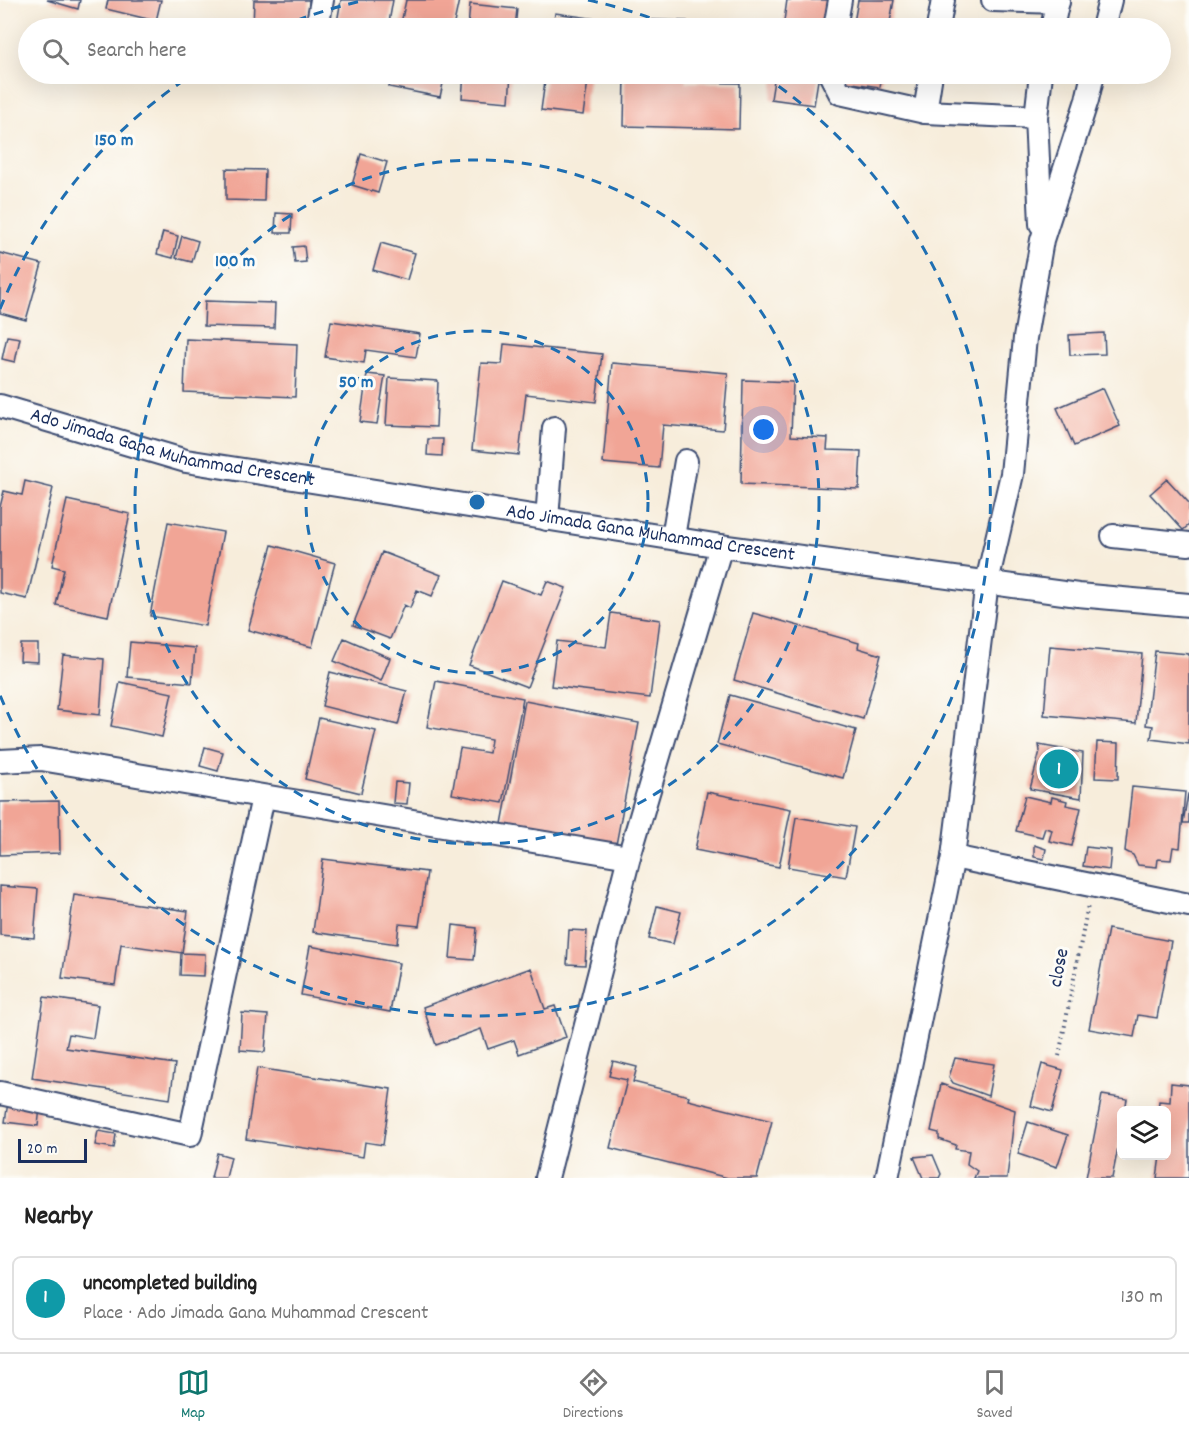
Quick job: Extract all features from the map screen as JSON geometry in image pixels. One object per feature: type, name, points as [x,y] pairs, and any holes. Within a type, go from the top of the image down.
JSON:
[{"type":"street","points":[[319,18],[322,0]]},
{"type":"street","points":[[837,18],[840,0]]},
{"type":"street","points":[[940,18],[943,0]]},
{"type":"street","points":[[993,0],[1058,1],[1054,18]]},
{"type":"street","points":[[1106,18],[1110,0]]},
{"type":"street","points":[[835,84],[840,93],[925,112],[1036,117]]},
{"type":"street","points":[[925,112],[929,84]]},
{"type":"street","points":[[1040,84],[1036,117],[1042,240]]},
{"type":"street","points":[[887,1178],[953,857],[987,582],[1012,474],[1025,338],[1042,240],[1091,84]]},
{"type":"street","name":"Ado Jimada Gana Muhammad Crescent","points":[[0,406],[186,461],[721,546],[1078,595],[1189,605]]},
{"type":"street","points":[[547,519],[554,428]]},
{"type":"street","points":[[674,537],[686,461]]},
{"type":"street","points":[[1113,536],[1189,544]]},
{"type":"street","points":[[547,1178],[629,857],[721,546]]},
{"type":"street","points":[[0,761],[41,759],[629,857]]},
{"type":"street","points":[[0,1093],[190,1135],[263,796]]},
{"type":"street","points":[[953,857],[1189,905]]},
{"type":"path","name":"close","points":[[1059,1056],[1091,886]]},
{"type":"building","points":[[47,0],[80,0],[78,9]]},
{"type":"building","points":[[108,0],[161,0],[157,18],[144,18],[106,9]]},
{"type":"building","points":[[254,0],[309,0],[308,18],[253,18]]},
{"type":"building","points":[[341,0],[393,0],[390,18],[338,18]]},
{"type":"building","points":[[406,0],[459,0],[455,18],[402,18]]},
{"type":"building","points":[[787,0],[831,0],[828,18],[784,18]]},
{"type":"building","points":[[858,0],[894,0],[891,18],[855,18]]},
{"type":"building","points":[[470,4],[517,9],[516,18],[469,18]]},
{"type":"building","points":[[555,13],[589,18],[554,18]]},
{"type":"building","points":[[390,84],[443,84],[440,97],[389,87]]},
{"type":"building","points":[[463,84],[510,84],[509,102],[462,98]]},
{"type":"building","points":[[545,84],[588,84],[583,115],[541,110]]},
{"type":"building","points":[[625,84],[740,84],[739,129],[624,126]]},
{"type":"building","points":[[773,84],[817,84],[814,105],[771,99]]},
{"type":"building","points":[[859,84],[880,84],[880,87]]},
{"type":"building","points":[[361,154],[387,162],[378,193],[352,185]]},
{"type":"building","points":[[226,169],[265,170],[264,201],[226,200]]},
{"type":"building","points":[[276,213],[292,214],[291,233],[275,233]]},
{"type":"building","points":[[163,232],[178,236],[173,258],[157,254]]},
{"type":"building","points":[[182,236],[198,241],[192,262],[176,258]]},
{"type":"building","points":[[381,243],[415,253],[407,280],[373,270]]},
{"type":"building","points":[[304,246],[306,262],[295,263],[293,247]]},
{"type":"building","points":[[0,253],[42,264],[26,320],[0,313]]},
{"type":"building","points":[[205,301],[275,303],[274,328],[204,326]]},
{"type":"building","points":[[331,321],[420,334],[416,357],[366,350],[364,363],[325,357]]},
{"type":"building","points":[[1104,333],[1105,354],[1070,355],[1069,335]]},
{"type":"building","points":[[7,336],[20,338],[15,362],[2,359]]},
{"type":"building","points":[[186,339],[297,344],[295,397],[184,392]]},
{"type":"building","points":[[504,344],[602,354],[596,402],[526,394],[519,455],[472,450],[481,363],[502,364]]},
{"type":"building","points":[[612,363],[728,373],[723,430],[663,425],[659,468],[603,463]]},
{"type":"building","points":[[367,374],[385,376],[377,424],[360,422]]},
{"type":"building","points":[[389,378],[438,381],[436,427],[386,425]]},
{"type":"building","points":[[743,380],[793,382],[791,436],[828,438],[827,450],[861,451],[859,489],[741,484]]},
{"type":"building","points":[[1103,388],[1120,426],[1074,446],[1057,408]]},
{"type":"building","points":[[428,439],[443,439],[442,456],[427,455]]},
{"type":"building","points":[[1167,479],[1189,503],[1189,525],[1183,530],[1150,494]]},
{"type":"building","points":[[25,481],[53,488],[27,599],[0,593],[0,507],[4,491],[22,495]]},
{"type":"building","points":[[67,500],[130,514],[108,616],[56,605],[64,569],[52,566]]},
{"type":"building","points":[[168,522],[223,532],[205,626],[150,616]]},
{"type":"building","points":[[272,545],[335,563],[312,647],[248,630]]},
{"type":"building","points":[[382,552],[441,575],[432,596],[417,590],[410,608],[404,605],[390,639],[353,625]]},
{"type":"building","points":[[502,581],[541,595],[547,581],[566,588],[527,687],[469,665]]},
{"type":"building","points":[[611,613],[660,620],[650,698],[551,686],[557,641],[606,647]]},
{"type":"building","points":[[753,613],[859,643],[858,648],[881,655],[863,719],[734,680]]},
{"type":"building","points":[[344,638],[390,658],[381,681],[334,661]]},
{"type":"building","points":[[130,642],[195,648],[192,683],[127,677]]},
{"type":"building","points":[[21,644],[38,644],[38,662],[20,661]]},
{"type":"building","points":[[1050,646],[1142,654],[1136,723],[1044,715]]},
{"type":"building","points":[[1155,651],[1189,654],[1189,744],[1151,739],[1153,726],[1146,725]]},
{"type":"building","points":[[63,655],[104,659],[100,715],[57,710]]},
{"type":"building","points":[[330,672],[407,691],[398,725],[322,706]]},
{"type":"building","points":[[436,681],[523,698],[503,803],[452,794],[460,748],[489,753],[491,739],[427,727]]},
{"type":"building","points":[[120,682],[172,693],[162,737],[111,726]]},
{"type":"building","points":[[730,695],[856,730],[843,778],[717,744]]},
{"type":"building","points":[[525,701],[639,723],[616,845],[502,824]]},
{"type":"building","points":[[319,718],[376,731],[361,793],[305,779]]},
{"type":"building","points":[[1097,742],[1119,743],[1118,779],[1095,778]]},
{"type":"building","points":[[1039,745],[1083,753],[1081,798],[1030,789],[1040,751]]},
{"type":"building","points":[[205,747],[223,752],[218,771],[200,766]]},
{"type":"building","points":[[395,782],[409,783],[407,804],[393,803]]},
{"type":"building","points":[[1132,787],[1185,792],[1180,848],[1173,847],[1171,860],[1158,859],[1157,867],[1138,865],[1133,855],[1125,851]]},
{"type":"building","points":[[707,792],[791,809],[779,867],[695,850]]},
{"type":"building","points":[[1188,794],[1189,823],[1183,823]]},
{"type":"building","points":[[1025,796],[1051,802],[1052,797],[1067,801],[1066,805],[1081,808],[1072,846],[1049,841],[1052,830],[1045,828],[1042,837],[1016,831]]},
{"type":"building","points":[[59,801],[60,853],[0,855],[0,802]]},
{"type":"building","points":[[796,817],[855,827],[846,877],[788,867]]},
{"type":"building","points":[[1034,845],[1046,849],[1044,859],[1034,857]]},
{"type":"building","points":[[1086,847],[1111,850],[1109,870],[1083,866]]},
{"type":"building","points":[[323,859],[427,872],[419,926],[399,924],[397,944],[313,932]]},
{"type":"building","points":[[0,886],[38,889],[34,938],[0,935]]},
{"type":"building","points":[[74,895],[188,911],[182,953],[121,944],[115,985],[62,978]]},
{"type":"building","points":[[657,906],[681,912],[673,944],[649,939]]},
{"type":"building","points":[[453,925],[477,928],[474,960],[450,958]]},
{"type":"building","points":[[1108,929],[1171,941],[1157,1018],[1138,1015],[1134,1037],[1089,1029]]},
{"type":"building","points":[[569,930],[587,931],[585,965],[567,964]]},
{"type":"building","points":[[310,946],[399,963],[390,1012],[301,995]]},
{"type":"building","points":[[181,953],[205,954],[204,976],[180,975]]},
{"type":"building","points":[[531,968],[545,1009],[555,1006],[566,1037],[519,1054],[514,1040],[488,1049],[481,1029],[436,1045],[423,1007]]},
{"type":"building","points":[[44,997],[98,1005],[93,1038],[69,1034],[66,1048],[175,1064],[170,1099],[32,1078]]},
{"type":"building","points":[[242,1013],[268,1015],[265,1052],[240,1050]]},
{"type":"building","points":[[955,1058],[994,1064],[988,1096],[953,1083],[949,1077]]},
{"type":"building","points":[[613,1061],[637,1067],[633,1082],[689,1096],[688,1100],[772,1121],[757,1178],[728,1178],[610,1148],[627,1080],[609,1076]]},
{"type":"building","points":[[1042,1064],[1063,1070],[1052,1112],[1031,1106]]},
{"type":"building","points":[[257,1068],[391,1089],[383,1145],[365,1142],[363,1157],[246,1139]]},
{"type":"building","points":[[1171,1083],[1189,1085],[1189,1178],[1157,1178],[1159,1160],[1171,1160],[1171,1106],[1158,1106],[1159,1101],[1170,1102]]},
{"type":"building","points":[[941,1084],[1015,1110],[1007,1178],[974,1178],[977,1171],[967,1164],[969,1151],[955,1149],[956,1145],[939,1139],[939,1133],[931,1131]]},
{"type":"building","points":[[1102,1095],[1127,1099],[1126,1106],[1117,1106],[1117,1153],[1112,1178],[1086,1178]]},
{"type":"building","points":[[8,1102],[40,1107],[38,1126],[5,1122]]},
{"type":"building","points":[[1028,1122],[1068,1135],[1057,1167],[1018,1154]]},
{"type":"building","points":[[98,1131],[116,1134],[114,1148],[95,1145]]},
{"type":"building","points":[[217,1153],[231,1157],[226,1178],[211,1178]]},
{"type":"building","points":[[933,1155],[941,1174],[939,1178],[923,1178],[914,1157]]},
{"type":"place","name":"uncompleted building","points":[[1059,769]]}]
